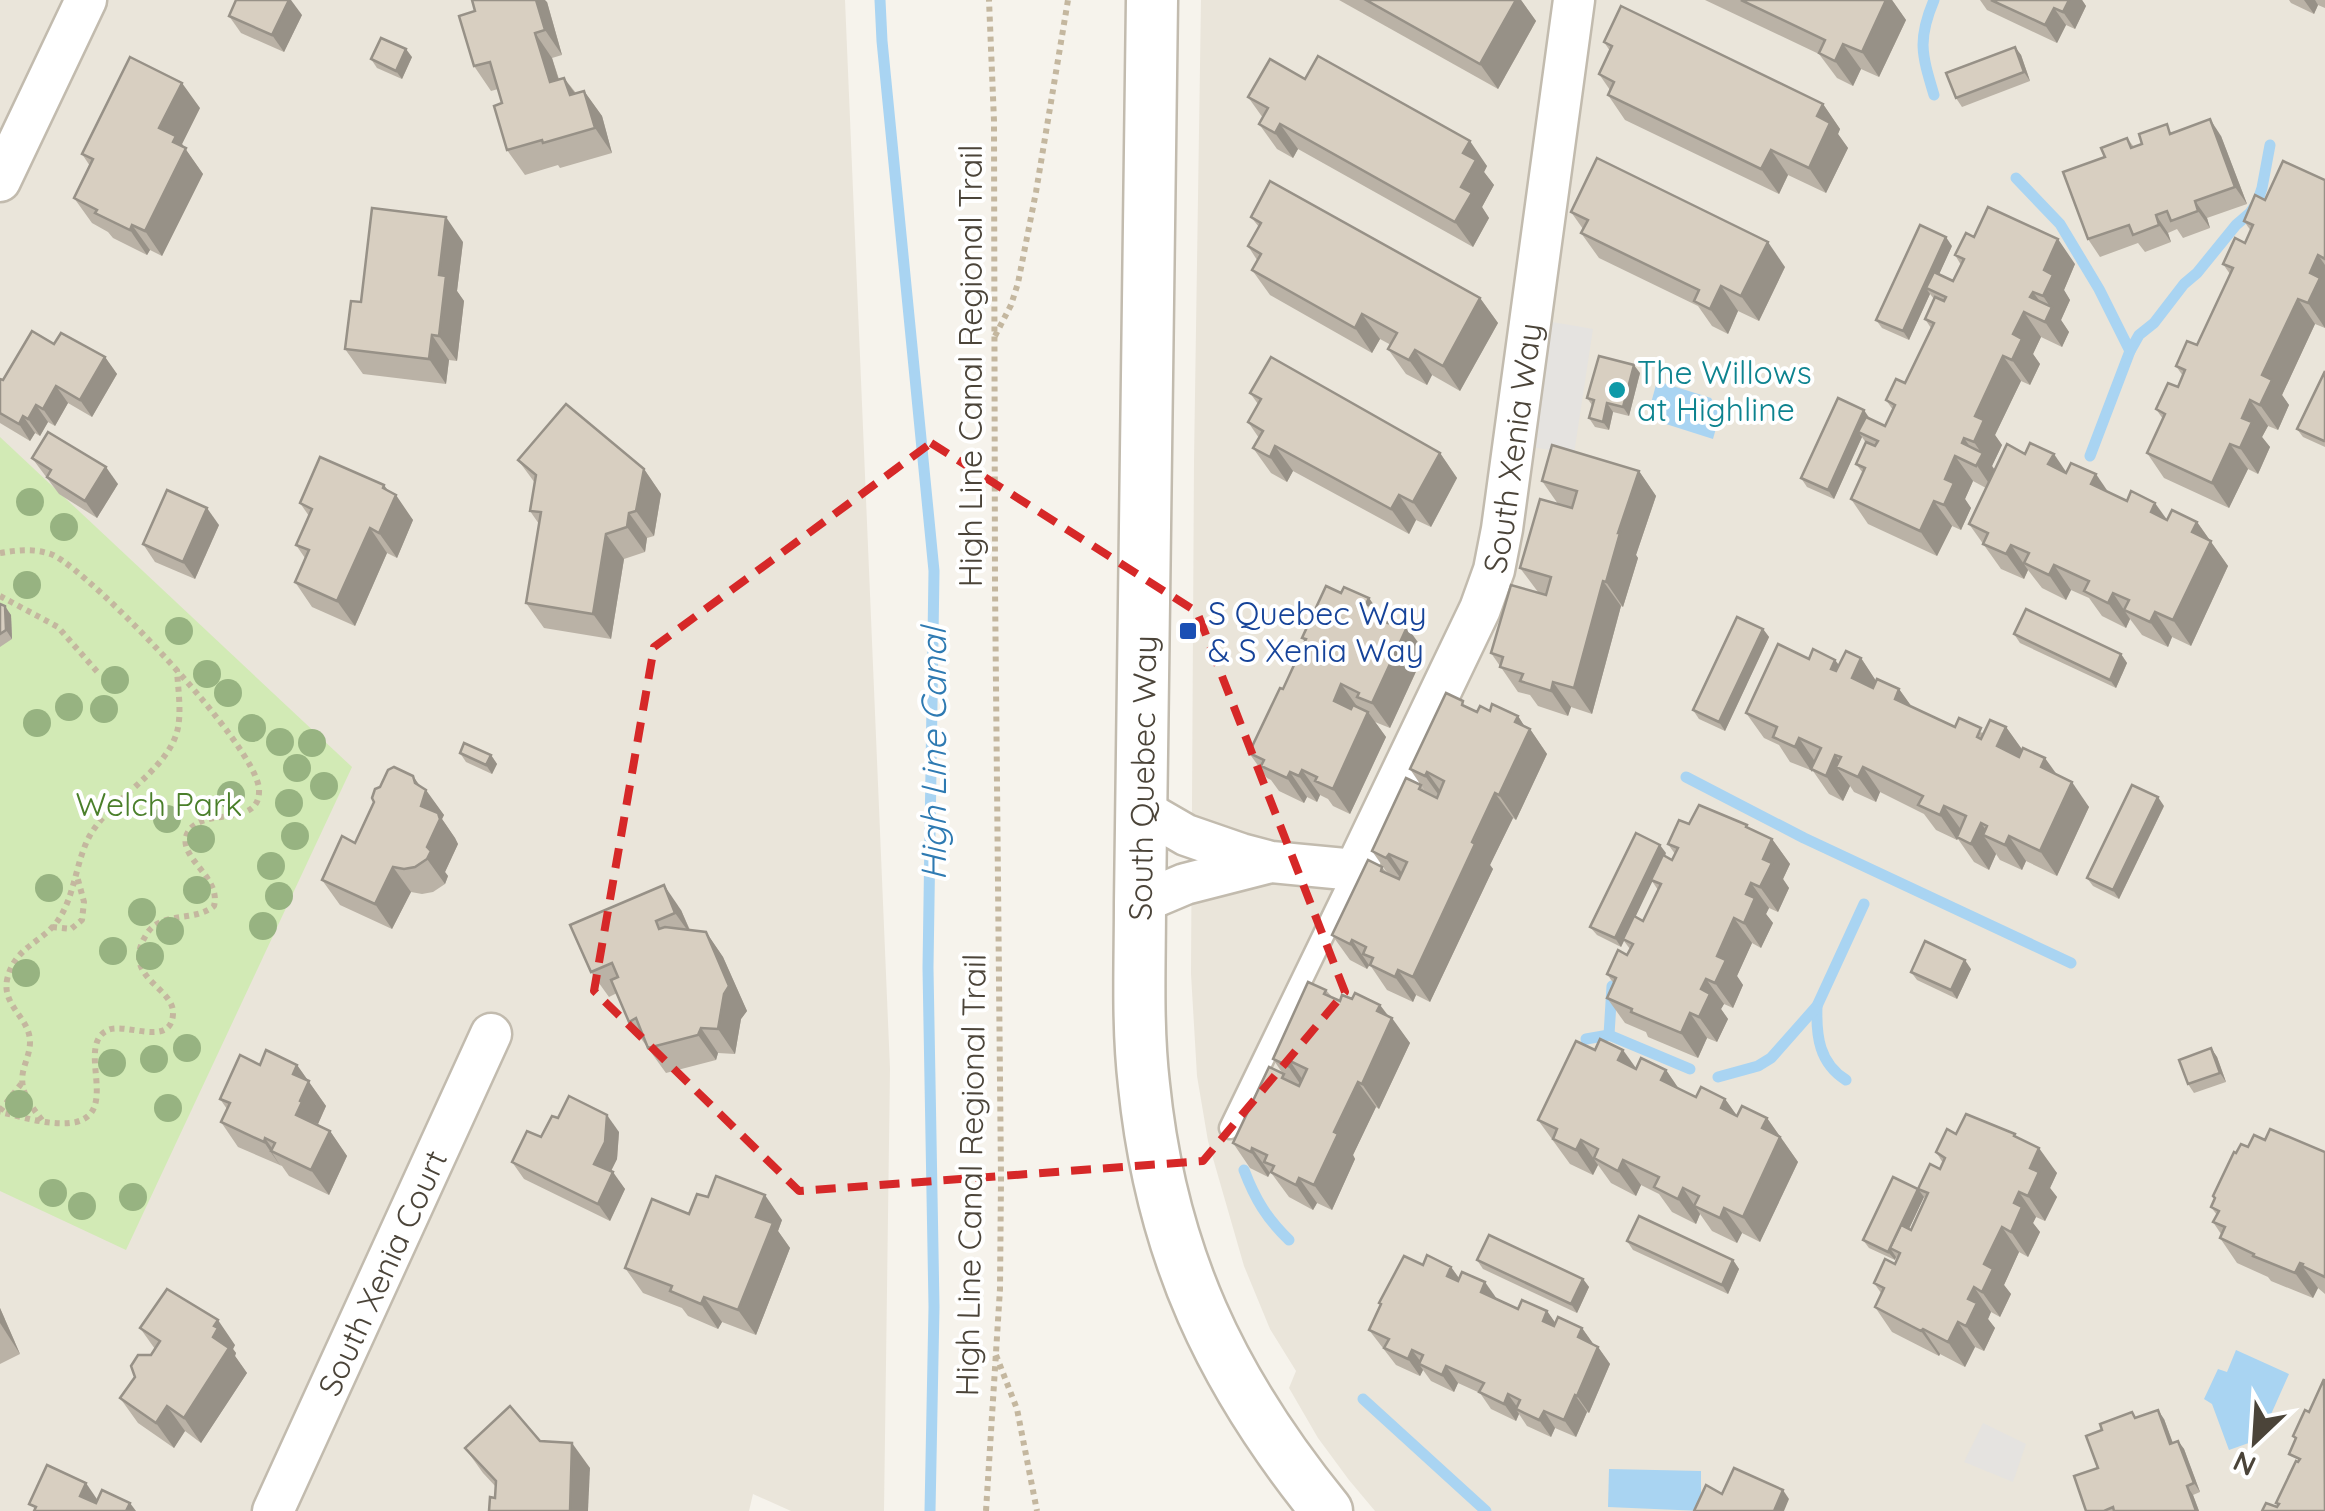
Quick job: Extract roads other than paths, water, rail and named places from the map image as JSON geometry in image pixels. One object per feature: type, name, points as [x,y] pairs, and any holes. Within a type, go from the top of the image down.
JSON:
[{"type":"street","points":[[0,180],[86,0]]},
{"type":"street","name":"South Quebec Way","points":[[1152,0],[1140,903],[1143,1082],[1155,1168],[1172,1234],[1204,1320],[1239,1388],[1290,1465],[1327,1511]]},
{"type":"street","name":"South Xenia Way","points":[[1354,870],[1480,610],[1495,564],[1574,0]]},
{"type":"street","points":[[1142,808],[1186,834],[1271,862],[1354,870]]},
{"type":"street","points":[[1140,903],[1185,884],[1271,862]]},
{"type":"street","name":"South Xenia Court","points":[[273,1511],[491,1034]]},
{"type":"lane","name":"South Xenia Way","points":[[1230,1128],[1354,870]]},
{"type":"water","points":[[1657,381],[1711,398],[1720,414],[1713,439],[1647,418]]},
{"type":"water","points":[[2236,1350],[2289,1374],[2260,1439],[2229,1450],[2212,1404],[2204,1399],[2218,1369],[2227,1372]]},
{"type":"water","points":[[1609,1469],[1701,1471],[1701,1511],[1608,1507]]},
{"type":"waterway","name":"High Line Canal","points":[[880,0],[934,571],[928,968],[934,1307],[930,1511]]},
{"type":"waterway","points":[[1934,0],[1923,48],[1934,95]]},
{"type":"waterway","points":[[2090,456],[2139,335],[2154,323],[2257,203],[2270,145]]},
{"type":"waterway","points":[[2016,178],[2060,224],[2130,351]]},
{"type":"waterway","points":[[1686,777],[1804,838],[2071,963]]},
{"type":"waterway","points":[[1718,1077],[1758,1066],[1771,1058],[1817,1006],[1864,904]]},
{"type":"waterway","points":[[1609,1035],[1612,986]]},
{"type":"waterway","points":[[1817,1006],[1821,1048],[1830,1065],[1846,1080]]},
{"type":"waterway","points":[[1586,1039],[1609,1035],[1690,1069]]},
{"type":"waterway","points":[[1244,1170],[1262,1208],[1289,1240]]},
{"type":"waterway","points":[[1363,1399],[1486,1511]]},
{"type":"place","name":"The Willows at Highline","points":[[1617,390]]},
{"type":"place","name":"S Quebec Way & S Xenia Way","points":[[1188,631]]},
{"type":"park label","name":"Welch Park","points":[[159,804]]}]
